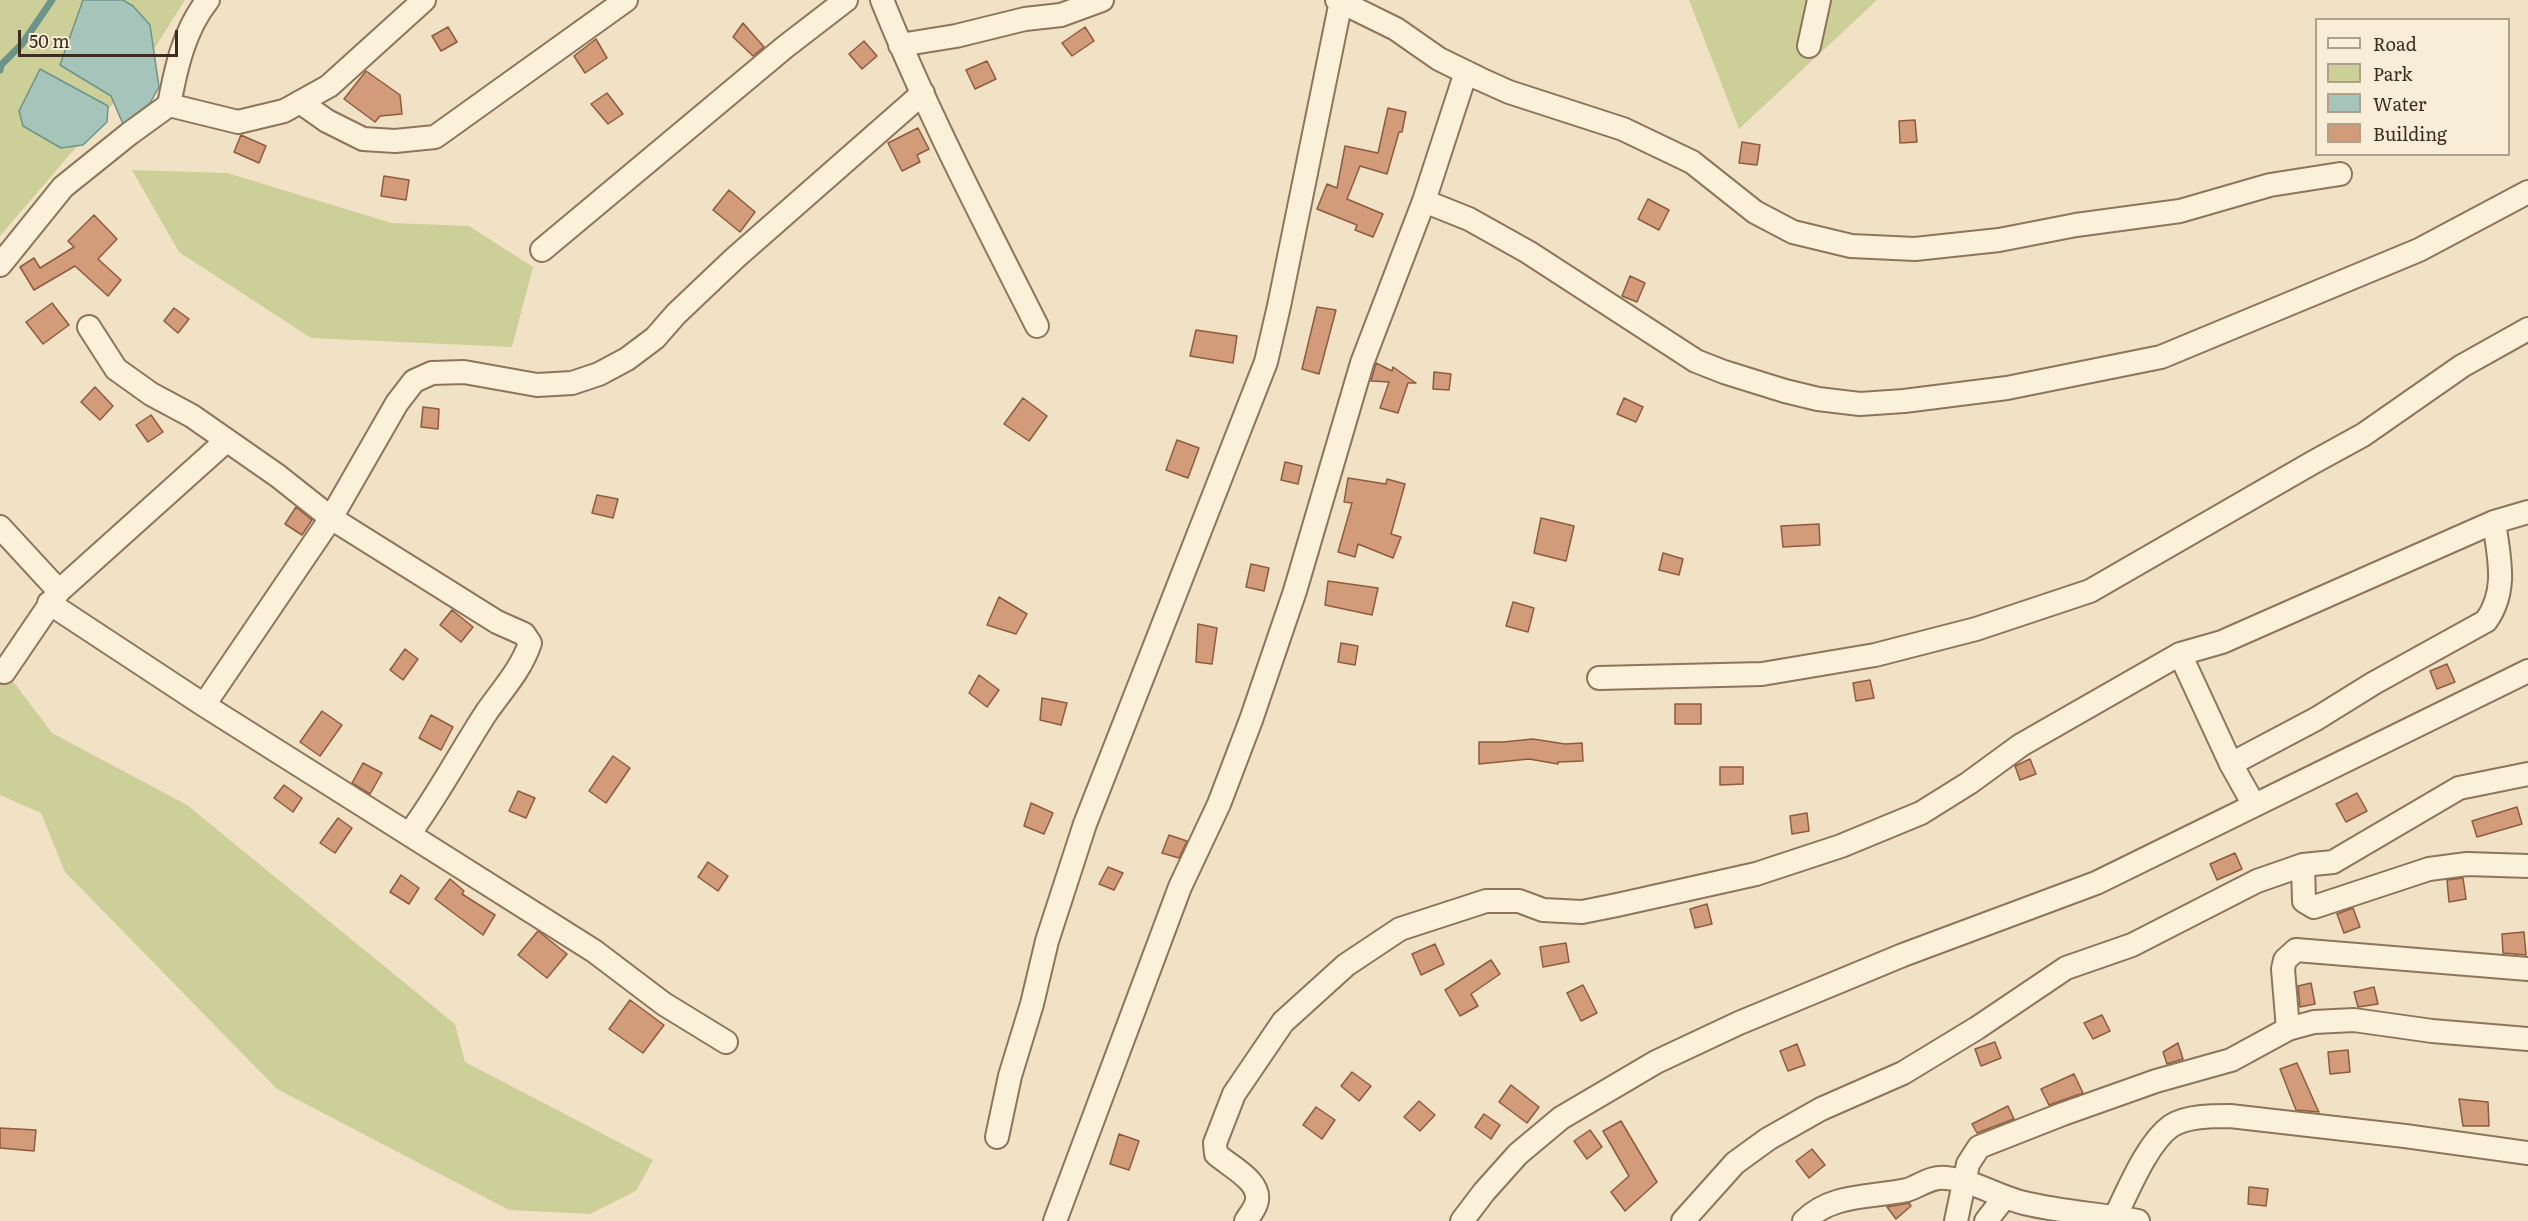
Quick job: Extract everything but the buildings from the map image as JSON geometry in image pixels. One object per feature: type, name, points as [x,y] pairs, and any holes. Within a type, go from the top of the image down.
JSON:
[{"type":"street","points":[[0,265],[63,187],[129,134],[170,105],[177,60],[208,0]]},
{"type":"street","points":[[170,105],[238,122],[284,111],[329,86],[424,0]]},
{"type":"street","points":[[300,102],[327,121],[363,139],[395,141],[435,137],[626,0]]},
{"type":"street","points":[[542,250],[785,47],[846,0]]},
{"type":"street","points":[[882,0],[900,45],[975,204],[1037,326]]},
{"type":"street","points":[[900,45],[956,36],[1025,19],[1061,15],[1102,0]]},
{"type":"street","points":[[1809,46],[1819,0]]},
{"type":"street","points":[[997,1137],[1010,1076],[1032,1004],[1047,941],[1085,824],[1266,362],[1280,306],[1339,1],[1396,29],[1439,59],[1509,92],[1623,129],[1692,162],[1755,212],[1793,232],[1851,246],[1915,249],[1999,240],[2076,225],[2180,211],[2270,185],[2340,174]]},
{"type":"street","points":[[1055,1221],[1180,887],[1219,804],[1251,720],[1295,591],[1316,513],[1362,363],[1424,201],[1466,72]]},
{"type":"street","points":[[204,705],[331,518],[397,403],[414,381],[432,373],[464,372],[537,385],[572,383],[599,374],[627,359],[654,338],[735,258],[923,93]]},
{"type":"street","points":[[1424,201],[1469,219],[1528,252],[1696,361],[1785,391],[1818,399],[1860,404],[2007,388],[2161,357],[2419,250],[2528,192]]},
{"type":"street","points":[[88,327],[116,369],[151,394],[192,416],[278,476],[331,518],[487,616],[524,634],[530,644],[525,659],[486,714],[410,833]]},
{"type":"street","points":[[1599,678],[1762,674],[1875,655],[1976,629],[2090,591],[2363,435],[2462,366],[2528,329]]},
{"type":"street","points":[[4,672],[54,597],[226,441]]},
{"type":"street","points":[[1246,1221],[1257,1203],[1256,1189],[1244,1175],[1216,1154],[1215,1143],[1234,1094],[1283,1022],[1346,965],[1400,929],[1486,901],[1519,902],[1543,910],[1572,911],[1617,905],[1756,874],[1841,846],[1921,813],[2021,746],[2180,654],[2222,642],[2494,522],[2528,512]]},
{"type":"street","points":[[2231,764],[2316,719],[2374,683],[2486,621],[2497,606],[2501,572],[2494,522]]},
{"type":"street","points":[[0,527],[18,544],[54,597],[204,705],[594,951],[664,1004],[726,1042]]},
{"type":"street","points":[[2180,654],[2231,764],[2254,805]]},
{"type":"street","points":[[1462,1221],[1518,1154],[1561,1118],[1656,1062],[1739,1023],[1903,955],[2096,883],[2528,671]]},
{"type":"street","points":[[1683,1221],[1735,1163],[1767,1139],[1821,1109],[1903,1073],[1977,1028],[2066,968],[2132,945],[2256,881],[2303,865],[2333,862],[2459,788],[2528,774]]},
{"type":"street","points":[[2303,865],[2304,901],[2314,907],[2429,869],[2467,864],[2528,867]]},
{"type":"street","points":[[2288,1029],[2283,969],[2285,960],[2296,950],[2528,969]]},
{"type":"street","points":[[1956,1221],[1963,1181],[1973,1153],[1983,1145],[2156,1081],[2231,1060],[2288,1029],[2314,1022],[2354,1020],[2432,1031],[2528,1039]]},
{"type":"street","points":[[2115,1217],[2158,1139],[2170,1127],[2181,1122],[2209,1116],[2230,1116],[2405,1136],[2528,1153]]},
{"type":"street","points":[[1804,1221],[1816,1209],[1843,1199],[1909,1189],[1938,1178],[1963,1181],[2004,1198],[2039,1206],[2138,1221]]},
{"type":"street","points":[[1986,1221],[2004,1198]]},
{"type":"green space","points":[[0,0],[185,0],[137,76],[0,236]]},
{"type":"green space","points":[[1689,0],[1877,0],[1739,129]]},
{"type":"green space","points":[[132,170],[227,173],[392,223],[469,226],[533,267],[512,347],[311,338],[179,252]]},
{"type":"green space","points":[[0,664],[52,733],[187,805],[455,1024],[465,1062],[653,1160],[636,1191],[590,1214],[509,1210],[277,1089],[65,872],[41,813],[0,795]]},
{"type":"water","points":[[83,0],[123,0],[133,6],[150,25],[159,87],[150,103],[123,124],[111,96],[60,65]]},
{"type":"water","points":[[40,69],[108,106],[107,122],[83,145],[61,148],[23,126],[19,111]]},
{"type":"waterway","points":[[0,70],[1,65],[22,44],[52,0]]}]
